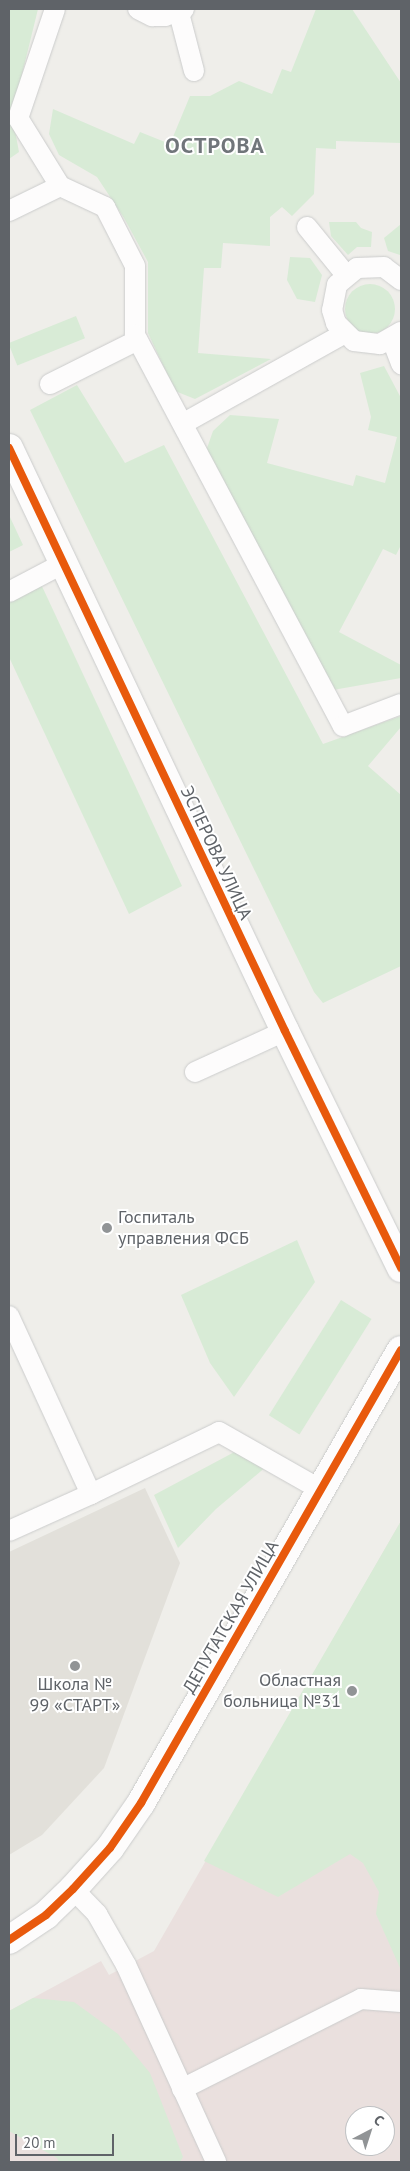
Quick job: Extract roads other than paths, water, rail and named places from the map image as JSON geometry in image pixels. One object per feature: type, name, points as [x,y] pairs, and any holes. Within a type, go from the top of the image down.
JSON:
[{"type":"street","name":"ЭСПЕРОВА УЛИЦА","points":[[9,448],[62,564],[285,1032],[401,1268]]},
{"type":"street","name":"ДЕПУТАТСКАЯ УЛИЦА","points":[[9,1940],[46,1915],[73,1889],[110,1848],[141,1803],[401,1350]]},
{"type":"lane","points":[[55,9],[18,118],[60,186],[104,208],[135,266],[138,340],[184,422],[343,726],[401,704]]},
{"type":"lane","points":[[138,9],[152,16],[181,11],[194,71]]},
{"type":"lane","points":[[9,211],[60,186]]},
{"type":"lane","points":[[307,227],[346,275]]},
{"type":"lane","points":[[401,280],[384,268],[370,266],[346,275],[337,285],[332,304],[336,323],[343,334],[367,345],[396,336],[401,364]]},
{"type":"lane","points":[[184,422],[343,334]]},
{"type":"lane","points":[[50,384],[138,340]]},
{"type":"lane","points":[[9,592],[62,564]]},
{"type":"lane","points":[[195,1072],[285,1032]]},
{"type":"lane","points":[[10,1316],[91,1494]]},
{"type":"lane","points":[[9,1531],[219,1432],[321,1490]]},
{"type":"lane","points":[[73,1889],[97,1914],[116,1946],[216,2162]]},
{"type":"lane","points":[[182,2089],[361,1999],[401,2002]]},
{"type":"place","name":"Госпиталь управления ФСБ","points":[[107,1228]]},
{"type":"place","name":"Школа № 99 «СТАРТ»","points":[[75,1666]]},
{"type":"place","name":"Областная больница №31","points":[[352,1691]]},
{"type":"district","name":"ОСТРОВА","points":[[215,146]]}]
